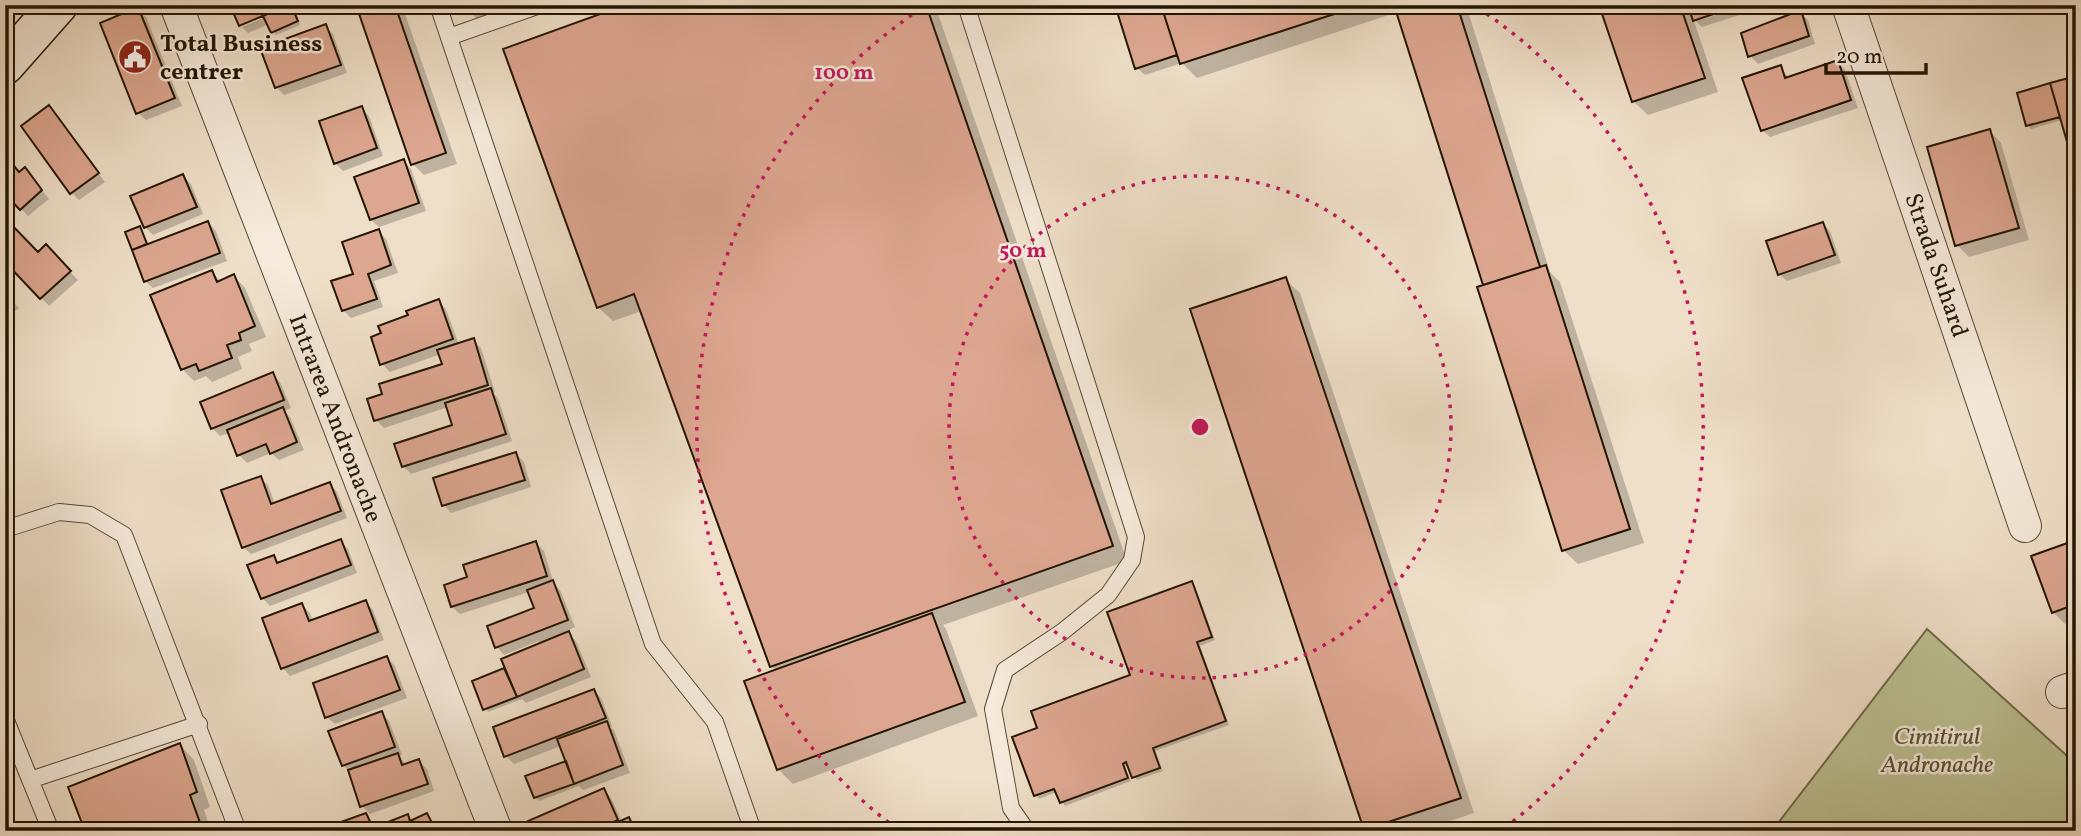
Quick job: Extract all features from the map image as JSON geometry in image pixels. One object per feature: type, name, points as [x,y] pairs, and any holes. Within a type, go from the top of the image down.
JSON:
[{"type":"main road","points":[[16,54],[58,5]]},
{"type":"main road","points":[[16,54],[72,5]]},
{"type":"street","name":"Intrarea Andronache","points":[[176,5],[496,831]]},
{"type":"street","name":"Strada Suhard","points":[[1848,5],[2025,526]]},
{"type":"lane","points":[[438,5],[653,644],[715,722],[753,831]]},
{"type":"lane","points":[[449,37],[540,5]]},
{"type":"lane","points":[[966,5],[1136,537],[1132,560],[1108,595],[1062,632],[1005,670],[993,709],[1011,808],[1027,831]]},
{"type":"lane","points":[[5,529],[59,512],[90,515],[124,535],[238,831]]},
{"type":"lane","points":[[5,718],[51,831]]},
{"type":"lane","points":[[30,780],[198,724]]},
{"type":"green space","name":"Cimitirul Andronache","points":[[1927,629],[2076,764],[2076,831],[1772,831]]},
{"type":"building","points":[[230,5],[288,5],[239,26]]},
{"type":"building","points":[[291,5],[298,21],[271,33],[263,16]]},
{"type":"building","points":[[356,5],[395,5],[446,153],[411,165]]},
{"type":"building","points":[[465,5],[486,5],[467,12]]},
{"type":"building","points":[[625,5],[926,5],[1113,546],[770,667],[634,294],[597,308],[503,49]]},
{"type":"building","points":[[1115,5],[1161,5],[1177,55],[1135,69]]},
{"type":"building","points":[[1161,5],[1362,5],[1180,64]]},
{"type":"building","points":[[1394,5],[1457,5],[1540,267],[1483,285]]},
{"type":"building","points":[[1599,5],[1680,5],[1705,78],[1632,102]]},
{"type":"building","points":[[1688,5],[1740,5],[1693,21]]},
{"type":"building","points":[[138,7],[175,98],[136,114],[100,23]]},
{"type":"building","points":[[1801,10],[1809,36],[1748,57],[1741,33]]},
{"type":"building","points":[[326,24],[341,65],[275,88],[260,48]]},
{"type":"building","points":[[1838,60],[1851,100],[1761,131],[1742,78],[1781,65],[1785,78]]},
{"type":"building","points":[[2076,76],[2076,173],[2050,83]]},
{"type":"building","points":[[2050,83],[2060,117],[2026,126],[2017,93]]},
{"type":"building","points":[[49,105],[99,173],[70,194],[21,126]]},
{"type":"building","points":[[362,106],[377,148],[334,164],[319,121]]},
{"type":"building","points":[[1990,129],[2019,228],[1955,246],[1927,147]]},
{"type":"building","points":[[404,159],[419,203],[370,220],[354,177]]},
{"type":"building","points":[[10,161],[19,172],[25,167],[42,190],[20,210],[5,194],[5,165]]},
{"type":"building","points":[[183,174],[197,207],[144,228],[130,196]]},
{"type":"building","points":[[5,218],[38,252],[46,244],[71,271],[40,299],[5,262]]},
{"type":"building","points":[[208,221],[220,253],[144,282],[132,250]]},
{"type":"building","points":[[1823,222],[1835,255],[1778,275],[1766,241]]},
{"type":"building","points":[[140,226],[147,244],[132,250],[125,232]]},
{"type":"building","points":[[379,229],[391,265],[368,274],[377,299],[342,311],[331,281],[353,274],[342,242]]},
{"type":"building","points":[[1546,265],[1630,529],[1562,551],[1477,287]]},
{"type":"building","points":[[212,270],[217,282],[234,274],[255,326],[239,333],[241,340],[227,345],[232,358],[199,371],[196,364],[181,370],[150,295]]},
{"type":"building","points":[[1286,277],[1461,798],[1364,830],[1190,309]]},
{"type":"building","points":[[5,291],[12,300],[5,306]]},
{"type":"building","points":[[439,299],[453,339],[380,365],[371,337],[381,333],[378,326],[408,315],[406,311]]},
{"type":"building","points":[[474,338],[488,385],[374,421],[367,399],[382,394],[379,384],[442,364],[437,350]]},
{"type":"building","points":[[273,372],[284,400],[211,429],[200,402]]},
{"type":"building","points":[[491,388],[506,434],[402,467],[394,444],[452,425],[445,403]]},
{"type":"building","points":[[283,407],[297,442],[270,454],[266,444],[237,456],[227,430]]},
{"type":"building","points":[[516,452],[525,480],[442,506],[433,478]]},
{"type":"building","points":[[261,476],[271,504],[330,482],[341,511],[242,548],[221,490]]},
{"type":"building","points":[[341,539],[351,565],[261,599],[247,565],[274,555],[277,563]]},
{"type":"building","points":[[2076,540],[2076,604],[2052,613],[2031,556]]},
{"type":"building","points":[[536,541],[547,576],[451,607],[444,585],[467,577],[463,565]]},
{"type":"building","points":[[553,580],[568,620],[495,648],[487,626],[534,608],[527,590]]},
{"type":"building","points":[[1192,581],[1212,637],[1197,642],[1226,721],[1153,748],[1160,768],[1132,778],[1126,762],[1123,764],[1128,778],[1060,803],[1054,789],[1034,796],[1012,737],[1037,728],[1031,711],[1130,675],[1107,612]]},
{"type":"building","points":[[366,600],[378,632],[281,669],[262,618],[302,603],[309,621]]},
{"type":"building","points":[[932,613],[965,702],[777,770],[744,681]]},
{"type":"building","points":[[569,631],[584,669],[517,697],[501,659]]},
{"type":"building","points":[[387,656],[400,690],[325,718],[313,683]]},
{"type":"building","points":[[504,668],[517,697],[483,710],[472,681]]},
{"type":"building","points":[[594,689],[606,718],[504,757],[493,727]]},
{"type":"building","points":[[382,711],[395,747],[342,766],[328,731]]},
{"type":"building","points":[[607,721],[623,765],[574,784],[557,739]]},
{"type":"building","points":[[180,743],[197,792],[190,795],[203,831],[85,831],[68,787]]},
{"type":"building","points":[[398,753],[402,765],[419,759],[428,784],[360,807],[348,770]]},
{"type":"building","points":[[566,761],[574,784],[534,798],[525,776]]},
{"type":"building","points":[[604,788],[618,820],[593,831],[532,831],[528,821]]},
{"type":"building","points":[[366,813],[373,828],[408,814],[410,821],[427,813],[436,831],[341,831],[338,823]]},
{"type":"building","points":[[629,817],[635,831],[598,831]]},
{"type":"building","points":[[1287,825],[1289,831],[1269,831]]},
{"type":"place","name":"Total Business centrer","points":[[135,57]]}]
